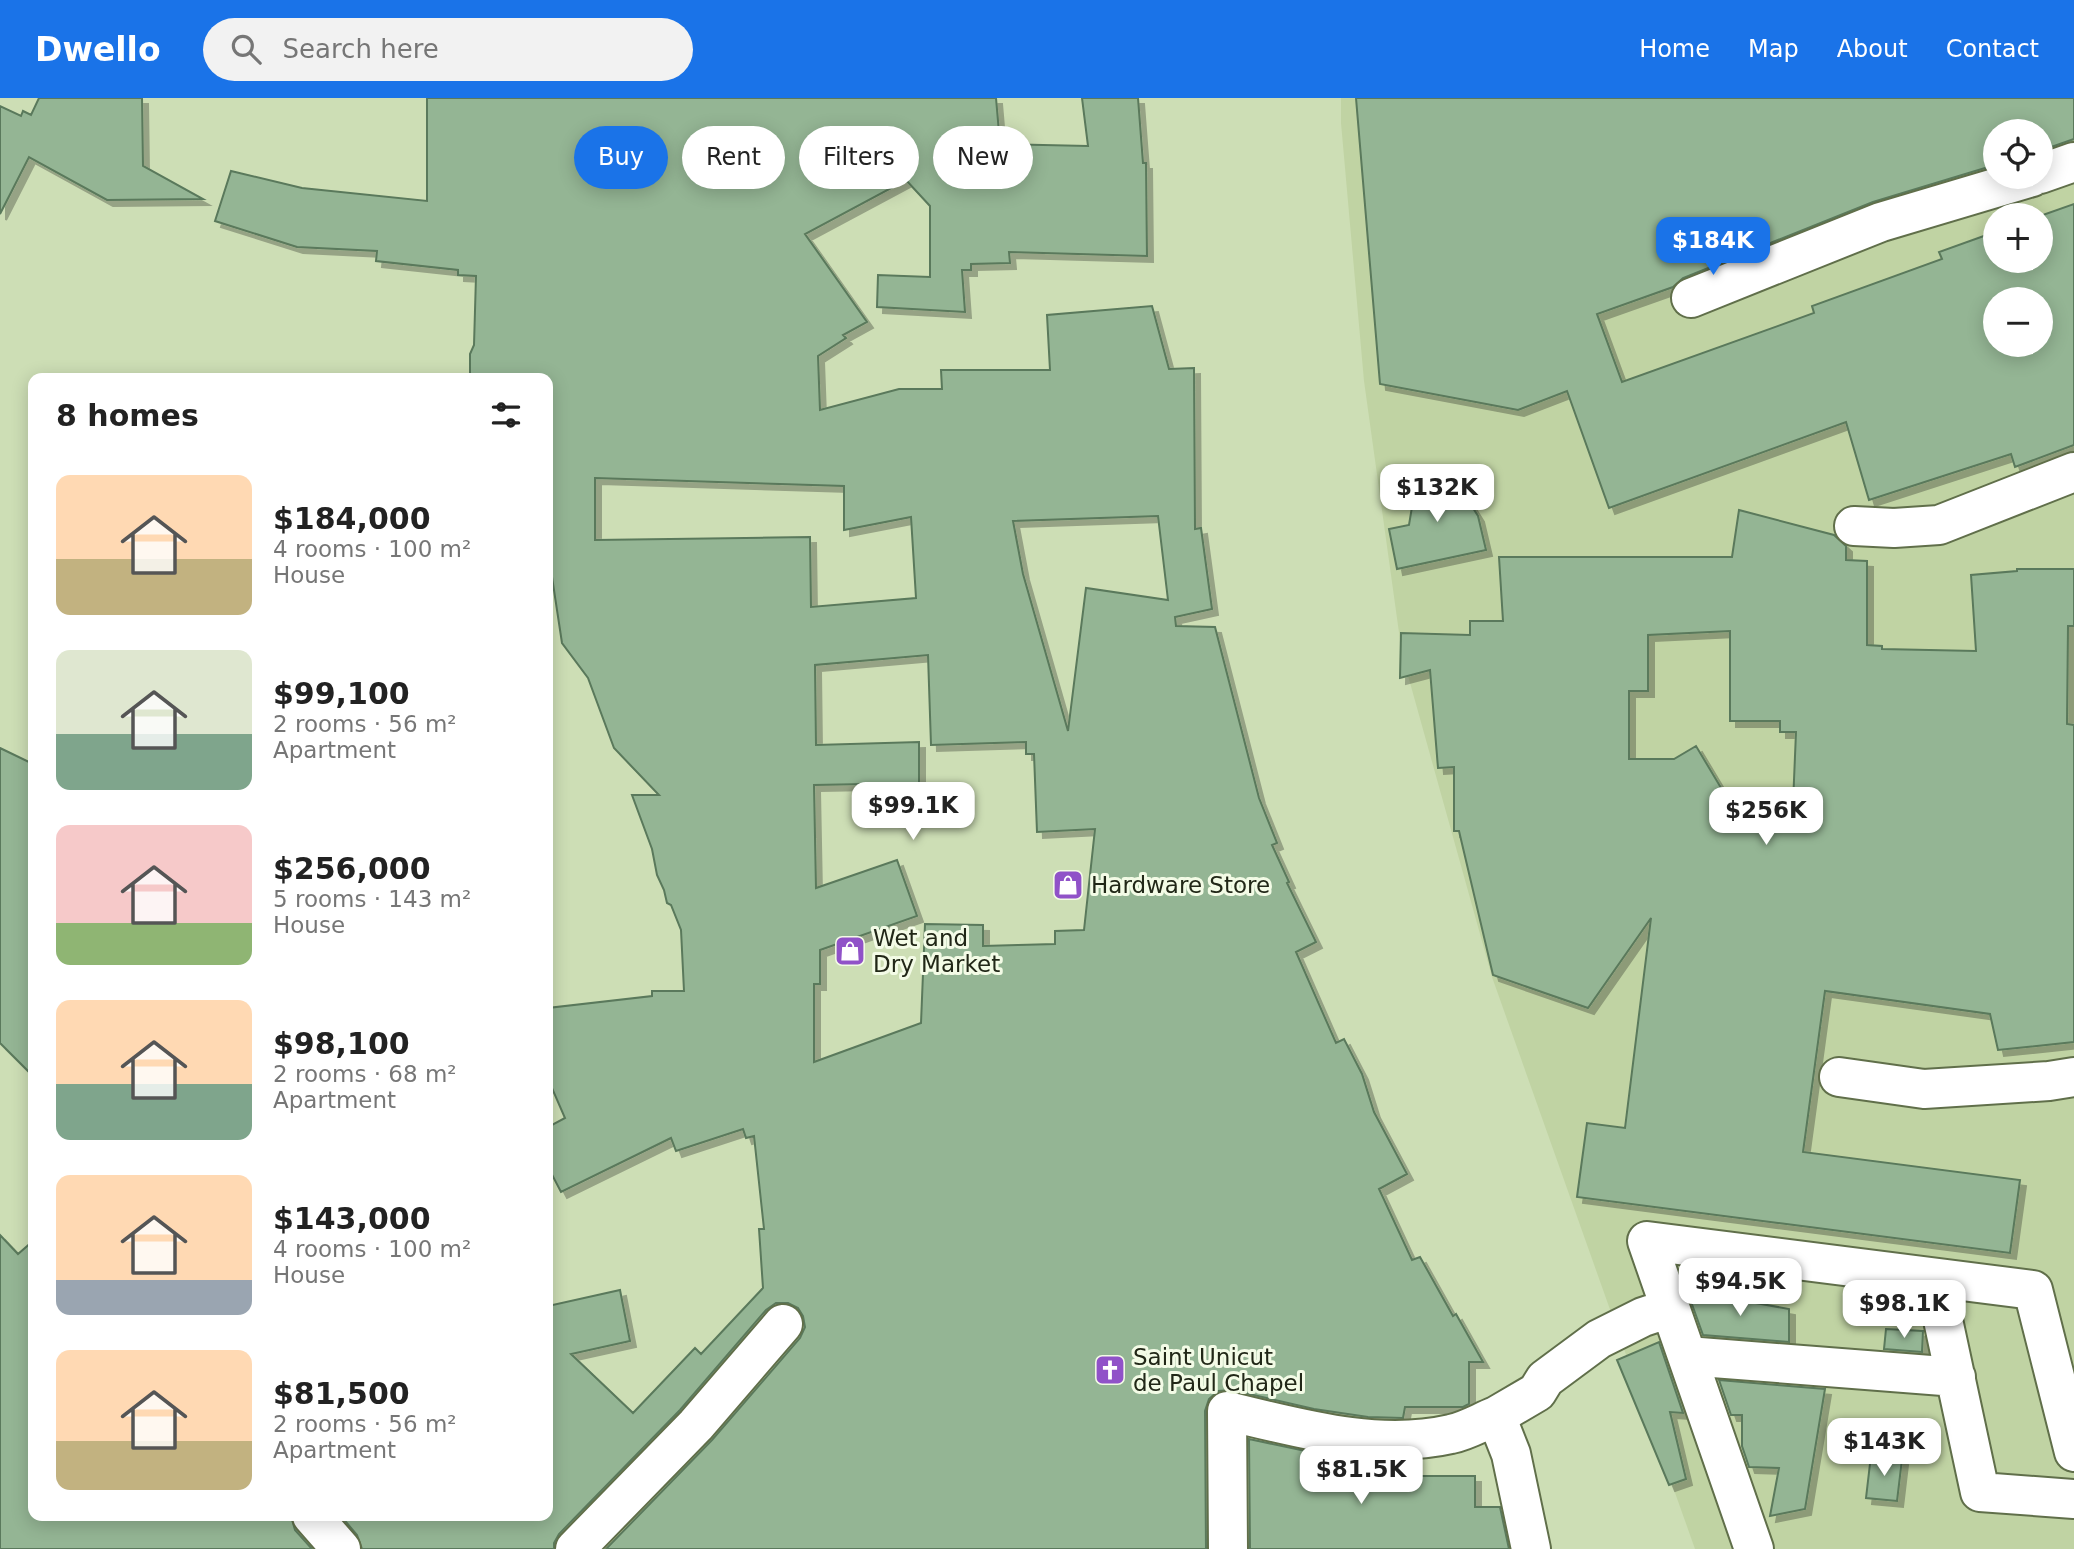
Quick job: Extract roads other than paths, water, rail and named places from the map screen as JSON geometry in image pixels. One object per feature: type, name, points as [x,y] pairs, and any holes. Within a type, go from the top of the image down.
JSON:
[{"type":"street","points":[[2053,169],[2074,162]]},
{"type":"street","points":[[1691,298],[1881,222],[1992,189]]},
{"type":"street","points":[[1854,526],[1894,528],[1939,525],[2074,472]]},
{"type":"street","points":[[1839,1077],[1924,1089],[2074,1077]]},
{"type":"street","points":[[1754,1549],[1647,1241],[2033,1290],[2074,1452]]},
{"type":"street","points":[[1934,1278],[1980,1492],[2074,1499]]},
{"type":"street","points":[[1228,1549],[1227,1411],[1300,1429],[1350,1436],[1409,1440],[1453,1434],[1496,1416],[1537,1392],[1545,1379],[1599,1339],[1643,1317],[1670,1308]]},
{"type":"street","points":[[575,1549],[696,1425],[783,1324]]},
{"type":"street","points":[[1687,1356],[1956,1377]]},
{"type":"street","points":[[1496,1416],[1511,1454],[1531,1549]]},
{"type":"street","points":[[316,1521],[341,1549]]},
{"type":"place","name":"Hardware Store","points":[[1068,885]]},
{"type":"place","name":"Wet and Dry Market","points":[[850,951]]},
{"type":"place","name":"Saint Unicut de Paul Chapel","points":[[1110,1370]]}]
